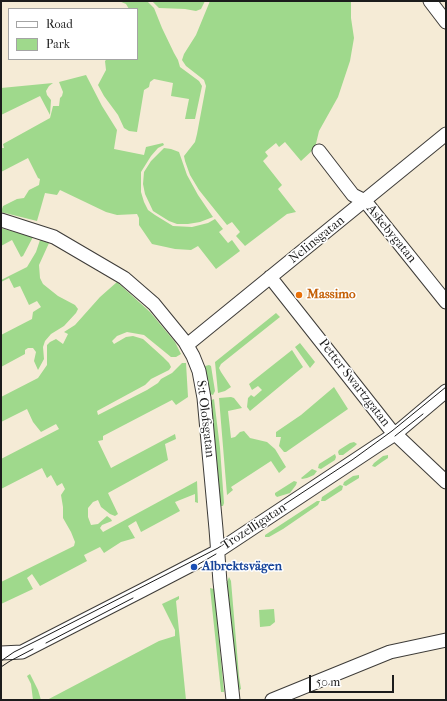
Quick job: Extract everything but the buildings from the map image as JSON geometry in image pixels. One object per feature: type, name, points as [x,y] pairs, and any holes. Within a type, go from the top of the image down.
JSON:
[{"type":"street","points":[[430,1],[446,22]]},
{"type":"street","name":"Nelinsgatan","points":[[187,345],[446,134]]},
{"type":"street","name":"Askebygatan","points":[[319,151],[353,195],[365,201],[446,302]]},
{"type":"street","name":"S:t Olofsgatan","points":[[1,220],[54,237],[124,278],[154,304],[187,345],[198,371],[204,398],[220,582],[233,700]]},
{"type":"street","name":"Petter Swartzgatan","points":[[270,277],[395,434],[446,482]]},
{"type":"street","name":"Trozelligatan","points":[[1,653],[22,652],[218,551],[395,434],[446,391]]},
{"type":"street","points":[[272,700],[390,652],[446,640]]},
{"type":"green space","points":[[119,1],[147,1],[154,8],[180,67],[199,81],[202,86],[195,119],[185,119],[189,99],[171,96],[173,83],[154,79],[150,82],[149,87],[144,90],[137,132],[129,131],[124,128],[118,115],[104,96],[98,85],[106,70],[105,61],[138,60],[138,8],[128,8],[126,4]]},
{"type":"green space","points":[[152,1],[205,1],[201,9],[196,11],[159,8]]},
{"type":"green space","points":[[210,1],[351,1],[351,18],[354,38],[350,61],[338,97],[319,131],[315,148],[301,161],[285,142],[279,147],[276,143],[265,152],[268,156],[263,161],[282,185],[278,189],[296,212],[287,214],[245,246],[236,236],[240,232],[232,222],[227,225],[199,190],[190,175],[184,156],[195,142],[206,86],[204,80],[186,66],[182,60],[196,35]]},
{"type":"green space","points":[[86,75],[102,106],[117,130],[114,149],[144,155],[146,147],[163,143],[164,145],[158,148],[151,156],[141,172],[141,192],[148,210],[173,226],[192,227],[208,223],[215,219],[223,229],[219,232],[228,243],[232,240],[240,251],[216,269],[198,246],[191,250],[175,249],[152,244],[139,225],[139,218],[137,214],[117,215],[106,212],[60,190],[57,195],[45,193],[37,221],[1,212],[3,206],[17,199],[24,198],[29,190],[39,185],[40,179],[38,178],[28,158],[1,172],[1,148],[4,148],[3,144],[50,118],[53,106],[59,106],[60,98],[63,92],[59,82]]},
{"type":"green space","points":[[53,83],[46,91],[51,100],[50,115],[40,96],[1,115],[1,88]]},
{"type":"green space","points":[[164,148],[179,152],[187,175],[213,217],[200,222],[177,224],[153,211],[145,194],[143,184],[144,172],[151,161]]},
{"type":"green space","points":[[1,228],[33,237],[23,256],[21,257],[12,240],[1,246]]},
{"type":"green space","points":[[40,240],[49,243],[39,265],[40,278],[43,284],[58,296],[75,305],[78,309],[64,326],[51,334],[45,341],[43,347],[44,359],[38,370],[34,361],[36,352],[33,348],[28,348],[25,350],[25,354],[1,367],[1,335],[32,319],[33,312],[41,307],[37,301],[29,305],[20,286],[14,288],[9,278],[1,282],[1,280],[27,267],[36,252]]},
{"type":"green space","points":[[117,282],[150,312],[175,342],[181,354],[176,357],[171,357],[144,335],[127,332],[117,336],[112,341],[114,344],[126,337],[133,336],[143,339],[169,363],[171,367],[169,370],[151,379],[145,385],[97,411],[98,415],[147,390],[158,383],[161,379],[172,373],[182,363],[186,363],[188,397],[176,405],[172,400],[103,436],[103,440],[98,441],[111,468],[175,434],[176,439],[165,444],[168,460],[108,493],[118,514],[115,516],[110,514],[101,507],[98,500],[93,502],[88,508],[88,517],[91,525],[98,524],[107,516],[111,519],[112,521],[102,525],[100,528],[103,532],[197,481],[198,503],[195,502],[195,494],[175,502],[180,511],[141,532],[136,521],[128,526],[135,538],[121,542],[104,553],[100,547],[84,555],[87,561],[40,586],[32,574],[27,578],[33,589],[1,604],[1,582],[74,546],[75,542],[63,518],[61,495],[65,489],[62,483],[57,486],[51,475],[47,478],[42,468],[1,489],[1,459],[59,429],[56,424],[41,432],[33,422],[27,409],[1,422],[1,397],[38,378],[47,365],[47,345],[56,339],[63,344],[68,334],[64,332],[75,325],[100,297]]},
{"type":"green space","points":[[276,313],[280,317],[221,364],[219,368],[231,387],[218,393],[215,362]]},
{"type":"green space","points":[[300,343],[315,362],[310,368],[295,347]]},
{"type":"green space","points":[[292,350],[303,367],[250,411],[247,407],[248,398],[251,395],[254,397],[262,390],[258,386],[252,390],[249,384]]},
{"type":"green space","points":[[205,366],[211,366],[215,391],[213,395],[208,391]]},
{"type":"green space","points":[[334,387],[348,409],[284,452],[279,446],[281,437],[276,437],[276,432],[301,415]]},
{"type":"green space","points":[[219,398],[234,398],[242,408],[228,411],[231,438],[244,431],[250,438],[267,442],[275,449],[286,467],[279,473],[271,461],[231,487],[233,490],[227,495]]},
{"type":"green space","points":[[214,399],[220,448],[223,506],[220,506],[209,401]]},
{"type":"green space","points":[[354,442],[357,444],[355,446],[343,455],[339,455],[339,450]]},
{"type":"green space","points":[[335,454],[335,460],[321,469],[318,468],[319,464]]},
{"type":"green space","points":[[388,455],[388,458],[375,467],[372,466],[383,456]]},
{"type":"green space","points":[[312,469],[317,471],[314,475],[307,478],[301,478]]},
{"type":"green space","points":[[359,475],[359,478],[346,486],[343,485],[344,482],[353,476]]},
{"type":"green space","points":[[294,481],[297,482],[296,485],[290,493],[277,497],[275,495],[275,493]]},
{"type":"green space","points":[[340,485],[343,486],[342,490],[325,501],[321,501],[322,497]]},
{"type":"green space","points":[[317,501],[320,501],[318,505],[283,529],[269,537],[265,537],[265,535]]},
{"type":"green space","points":[[229,577],[231,581],[241,689],[238,691],[227,582]]},
{"type":"green space","points":[[210,588],[214,589],[224,692],[221,692]]},
{"type":"green space","points":[[179,596],[179,599],[176,601],[186,700],[47,700],[159,641],[175,636],[175,630],[162,604]]},
{"type":"green space","points":[[274,609],[275,622],[270,626],[260,627],[259,610]]},
{"type":"green space","points":[[30,674],[41,700],[33,700],[31,684],[27,676]]},
{"type":"tram line","points":[[1,661],[14,652],[218,548],[352,460],[392,431],[446,387]]},
{"type":"tram line","points":[[395,436],[423,414]]},
{"type":"tram line","points":[[192,568],[216,554]]},
{"type":"tram line","points":[[46,643],[133,598]]},
{"type":"tram line","points":[[1,667],[33,649]]},
{"type":"place","name":"Massimo","points":[[299,295]]},
{"type":"place","name":"Albrektsvägen","points":[[194,567]]}]
